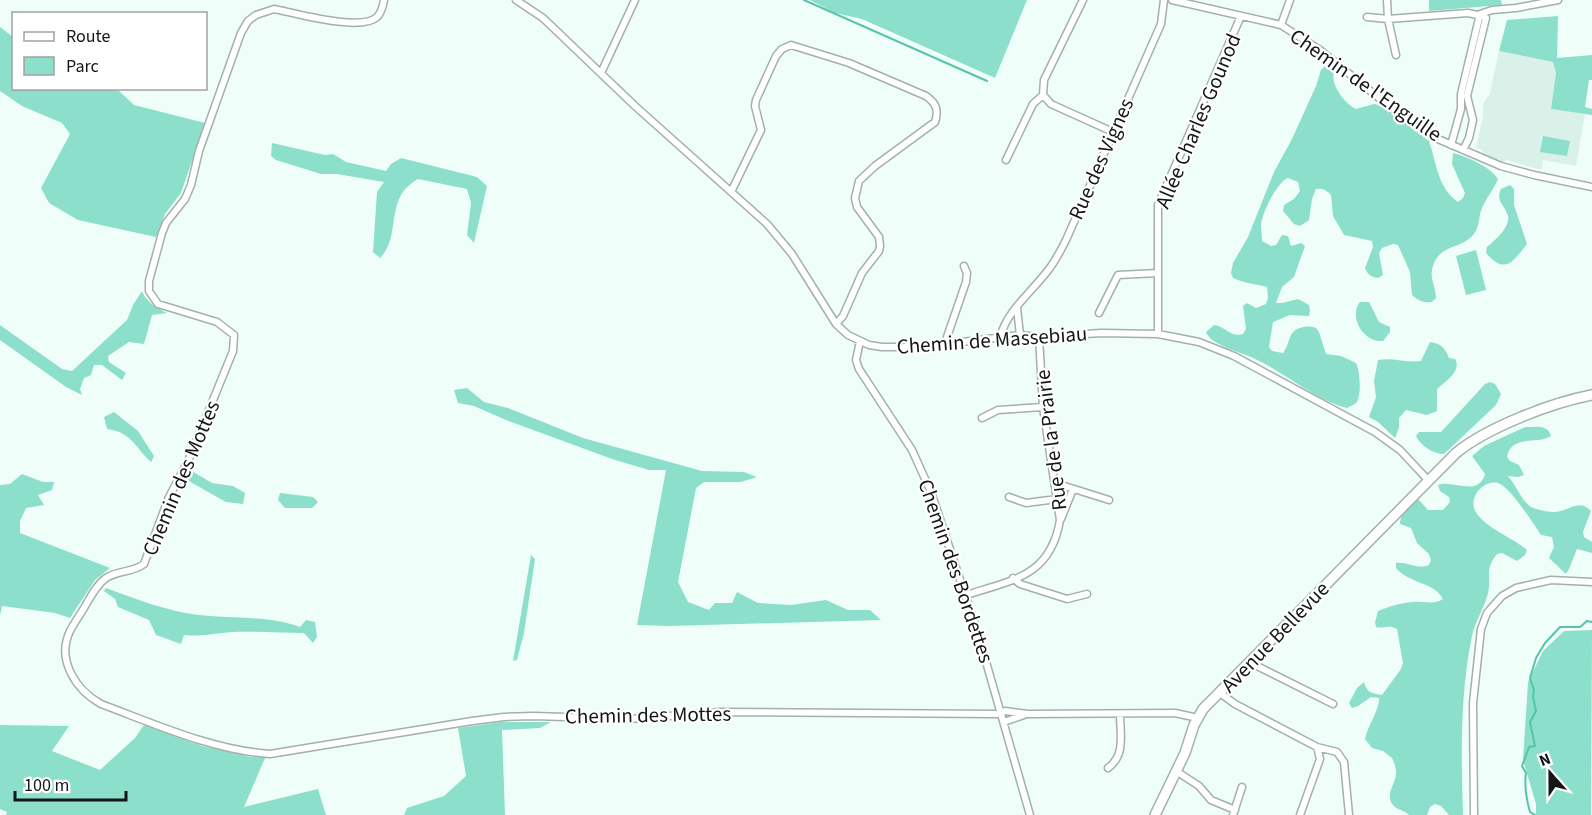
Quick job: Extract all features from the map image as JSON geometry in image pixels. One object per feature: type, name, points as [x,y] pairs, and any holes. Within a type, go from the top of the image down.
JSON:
[{"type":"main road","name":"Avenue Bellevue","points":[[1155,815],[1185,753],[1198,718],[1249,662],[1456,453],[1475,439],[1565,400],[1592,395]]},
{"type":"street","name":"Chemin des Mottes","points":[[384,0],[377,17],[370,22],[361,23],[274,9],[264,11],[248,21],[237,43],[199,151],[191,185],[185,199],[171,216],[162,233],[149,281],[149,291],[158,304],[217,322],[228,328],[234,335],[233,351],[189,459],[169,497],[144,564],[137,569],[115,573],[100,582],[69,632],[65,656],[79,688],[89,698],[101,704],[159,725],[226,748],[248,753],[270,754],[504,717],[630,719],[720,712],[1002,713]]},
{"type":"street","name":"Chemin de Massebiau","points":[[516,0],[543,18],[635,106],[756,213],[779,237],[836,324],[848,335],[882,347],[946,345],[1020,335],[1039,337],[1101,333],[1158,334],[1198,342],[1244,361],[1388,440],[1428,480]]},
{"type":"street","points":[[601,73],[635,0]]},
{"type":"street","points":[[1006,160],[1033,104],[1043,95],[1044,80],[1083,0]]},
{"type":"street","name":"Rue des Vignes","points":[[1000,338],[1006,323],[1017,307],[1057,258],[1161,24],[1164,0]]},
{"type":"street","name":"Chemin de l'Enguille","points":[[1172,0],[1281,25],[1326,55],[1420,129],[1451,145],[1518,171],[1592,187]]},
{"type":"street","points":[[1281,25],[1290,0]]},
{"type":"street","points":[[1387,0],[1388,20],[1396,55]]},
{"type":"street","points":[[1451,145],[1461,110],[1461,94],[1483,16],[1492,10],[1555,0]]},
{"type":"street","points":[[1367,17],[1388,20],[1468,13],[1483,16]]},
{"type":"street","name":"Allée Charles Gounod","points":[[1158,334],[1158,205],[1241,16]]},
{"type":"street","points":[[1463,150],[1473,120],[1467,96],[1483,16]]},
{"type":"street","points":[[730,192],[761,130],[756,100],[776,56],[785,46],[795,45],[849,63],[926,96],[935,104],[937,110],[935,122],[875,166],[859,181],[855,198],[857,207],[879,237],[880,246],[879,251],[862,273],[843,316],[836,324]]},
{"type":"street","points":[[1043,95],[1051,104],[1113,132]]},
{"type":"street","points":[[1461,110],[1470,109]]},
{"type":"street","points":[[946,345],[966,282],[967,273],[964,266]]},
{"type":"street","points":[[1099,313],[1118,275],[1158,273]]},
{"type":"street","points":[[1017,307],[1020,335]]},
{"type":"street","name":"Rue de la Prairie","points":[[966,594],[1013,578],[1038,566],[1047,557],[1058,537],[1060,520],[1043,407],[1039,337]]},
{"type":"street","name":"Chemin des Bordettes","points":[[860,341],[856,360],[859,369],[920,465],[966,594],[1030,815]]},
{"type":"street","points":[[982,418],[998,410],[1043,407]]},
{"type":"street","points":[[1055,483],[1109,500]]},
{"type":"street","points":[[1060,520],[1073,489]]},
{"type":"street","points":[[1009,497],[1026,503],[1057,499]]},
{"type":"street","points":[[1013,578],[1020,584],[1066,598],[1088,594]]},
{"type":"street","points":[[1474,815],[1473,704],[1481,629],[1487,613],[1502,596],[1526,585],[1551,580],[1592,582]]},
{"type":"street","points":[[1249,662],[1333,704]]},
{"type":"street","points":[[1220,693],[1235,704],[1317,747],[1337,752],[1342,757],[1349,815]]},
{"type":"street","points":[[1002,713],[1175,713],[1198,718]]},
{"type":"street","points":[[1004,722],[1028,714]]},
{"type":"street","points":[[1108,768],[1117,762],[1121,753],[1120,714]]},
{"type":"street","points":[[1300,815],[1320,759],[1317,747]]},
{"type":"street","points":[[1176,771],[1198,786],[1211,800],[1234,812],[1242,787]]},
{"type":"shaded area","points":[[1499,51],[1553,62],[1556,73],[1551,109],[1585,114],[1576,166],[1543,160],[1542,169],[1538,169],[1507,160],[1503,162],[1483,154],[1482,150],[1476,148],[1483,116],[1483,104],[1490,93]]},
{"type":"green space","points":[[810,0],[1027,0],[995,78],[862,19],[835,13]]},
{"type":"green space","points":[[1429,0],[1501,0],[1502,5],[1429,11]]},
{"type":"green space","points":[[1558,16],[1557,58],[1592,55],[1592,80],[1589,80],[1585,107],[1592,109],[1592,115],[1551,109],[1556,73],[1553,62],[1499,51],[1507,20]]},
{"type":"green space","points":[[0,27],[12,36],[12,90],[118,90],[134,105],[205,123],[181,193],[165,214],[156,237],[78,220],[49,203],[41,188],[70,134],[62,123],[22,106],[0,91]]},
{"type":"green space","points":[[1326,65],[1332,67],[1336,88],[1352,107],[1356,109],[1374,104],[1379,105],[1429,141],[1442,182],[1458,202],[1465,193],[1452,164],[1453,153],[1484,166],[1498,179],[1482,208],[1477,229],[1473,235],[1468,240],[1444,251],[1435,262],[1432,273],[1436,298],[1432,302],[1421,301],[1412,295],[1410,272],[1398,245],[1393,244],[1382,248],[1379,253],[1383,275],[1378,278],[1369,274],[1365,268],[1373,247],[1372,241],[1344,235],[1333,216],[1331,195],[1328,192],[1316,189],[1309,220],[1300,226],[1294,224],[1283,211],[1284,205],[1294,199],[1300,191],[1298,182],[1288,178],[1275,191],[1262,220],[1262,241],[1271,246],[1276,245],[1282,235],[1288,236],[1291,246],[1301,243],[1305,246],[1294,277],[1282,287],[1276,303],[1298,299],[1309,305],[1310,311],[1309,316],[1290,315],[1273,322],[1269,347],[1272,351],[1283,353],[1293,332],[1300,328],[1316,328],[1326,354],[1341,356],[1356,363],[1360,383],[1358,400],[1347,408],[1322,398],[1265,364],[1213,341],[1206,332],[1214,325],[1231,333],[1243,334],[1246,329],[1243,306],[1247,303],[1256,308],[1266,304],[1267,287],[1233,278],[1231,273],[1233,263],[1248,237],[1274,172],[1292,139],[1321,70]]},
{"type":"green space","points":[[1543,136],[1570,141],[1567,156],[1540,152]]},
{"type":"green space","points":[[272,143],[325,155],[333,154],[346,162],[386,171],[391,164],[401,158],[477,177],[487,186],[474,243],[467,235],[471,203],[467,189],[418,179],[401,195],[395,211],[389,244],[380,258],[373,252],[377,192],[384,182],[337,174],[321,174],[276,160],[271,156]]},
{"type":"green space","points":[[1510,185],[1514,189],[1514,205],[1527,244],[1513,261],[1504,265],[1493,260],[1486,253],[1487,247],[1507,225],[1507,212],[1501,203],[1499,193],[1501,189]]},
{"type":"green space","points":[[1476,250],[1486,290],[1466,295],[1456,256]]},
{"type":"green space","points":[[142,291],[149,301],[167,313],[152,315],[144,344],[129,342],[108,356],[109,362],[126,373],[122,380],[102,365],[94,365],[91,375],[84,378],[80,389],[82,395],[66,387],[0,340],[0,325],[62,369],[72,371],[127,320]]},
{"type":"green space","points":[[1360,302],[1369,302],[1379,322],[1390,327],[1390,332],[1383,341],[1370,338],[1360,328],[1356,315]]},
{"type":"green space","points":[[1430,342],[1442,347],[1449,358],[1455,359],[1457,363],[1455,372],[1437,389],[1437,411],[1427,415],[1406,410],[1399,418],[1399,428],[1395,438],[1369,417],[1376,397],[1374,381],[1378,360],[1421,361]]},
{"type":"green space","points":[[1490,382],[1495,384],[1501,394],[1496,405],[1444,454],[1432,451],[1421,443],[1416,436],[1419,432],[1441,432],[1485,384]]},
{"type":"green space","points":[[467,388],[484,402],[508,408],[583,438],[702,471],[744,472],[757,477],[741,482],[704,482],[696,488],[678,582],[688,602],[709,610],[715,603],[732,603],[737,592],[758,603],[791,605],[826,600],[848,610],[870,610],[881,620],[637,625],[666,470],[649,470],[612,459],[474,406],[458,403],[454,390]]},
{"type":"green space","points":[[114,412],[138,431],[154,456],[151,462],[122,433],[107,429],[104,417]]},
{"type":"green space","points":[[1525,427],[1544,428],[1551,436],[1514,445],[1507,457],[1519,465],[1524,475],[1508,476],[1531,507],[1555,512],[1578,505],[1587,507],[1591,511],[1583,532],[1584,537],[1592,542],[1592,553],[1577,549],[1566,574],[1549,558],[1554,547],[1552,537],[1541,535],[1505,487],[1489,483],[1479,490],[1474,502],[1477,514],[1488,525],[1527,550],[1525,555],[1517,561],[1502,553],[1497,554],[1493,560],[1489,570],[1487,597],[1472,636],[1463,703],[1463,815],[1449,815],[1441,806],[1435,804],[1430,807],[1427,815],[1409,815],[1395,807],[1391,801],[1390,792],[1396,772],[1392,758],[1383,751],[1372,748],[1365,739],[1378,707],[1379,698],[1371,697],[1352,708],[1349,703],[1357,688],[1364,682],[1370,692],[1382,695],[1403,663],[1397,629],[1376,627],[1378,611],[1404,603],[1432,602],[1443,599],[1428,586],[1407,577],[1396,568],[1396,563],[1425,566],[1429,565],[1431,560],[1429,554],[1417,543],[1411,528],[1400,524],[1400,520],[1411,504],[1418,499],[1428,510],[1443,510],[1450,502],[1449,497],[1440,491],[1438,485],[1477,485],[1485,474],[1472,456],[1484,446]]},
{"type":"green space","points":[[190,470],[212,483],[233,486],[245,493],[243,504],[226,502],[185,479]]},
{"type":"green space","points":[[22,474],[43,482],[54,482],[52,490],[38,495],[44,505],[26,508],[20,521],[20,533],[110,568],[95,580],[70,618],[55,613],[2,606],[0,616],[0,485],[10,484]]},
{"type":"green space","points":[[280,493],[313,497],[318,502],[312,508],[285,508],[278,500]]},
{"type":"green space","points":[[531,555],[535,559],[524,633],[517,660],[513,661]]},
{"type":"green space","points":[[106,588],[151,604],[187,613],[263,619],[300,627],[306,620],[315,622],[317,637],[313,643],[304,633],[232,632],[184,635],[181,644],[156,635],[149,620],[118,607],[115,599],[104,591]]},
{"type":"green space","points":[[1592,630],[1591,815],[1536,815],[1536,804],[1523,760],[1528,682],[1543,651],[1564,631]]},
{"type":"green space","points":[[501,722],[551,722],[540,728],[502,730],[505,815],[404,815],[407,808],[444,796],[466,776],[458,728]]},
{"type":"green space","points":[[0,725],[69,726],[52,751],[100,770],[135,738],[144,725],[202,746],[265,758],[244,807],[318,789],[326,815],[6,815],[7,812],[0,809]]},
{"type":"waterway","points":[[804,0],[987,81]]},
{"type":"waterway","points":[[1535,815],[1530,812],[1526,797],[1526,773],[1522,766],[1529,747],[1535,746],[1530,722],[1536,711],[1530,678],[1536,658],[1545,643],[1560,627],[1580,627],[1587,621],[1592,622]]}]
